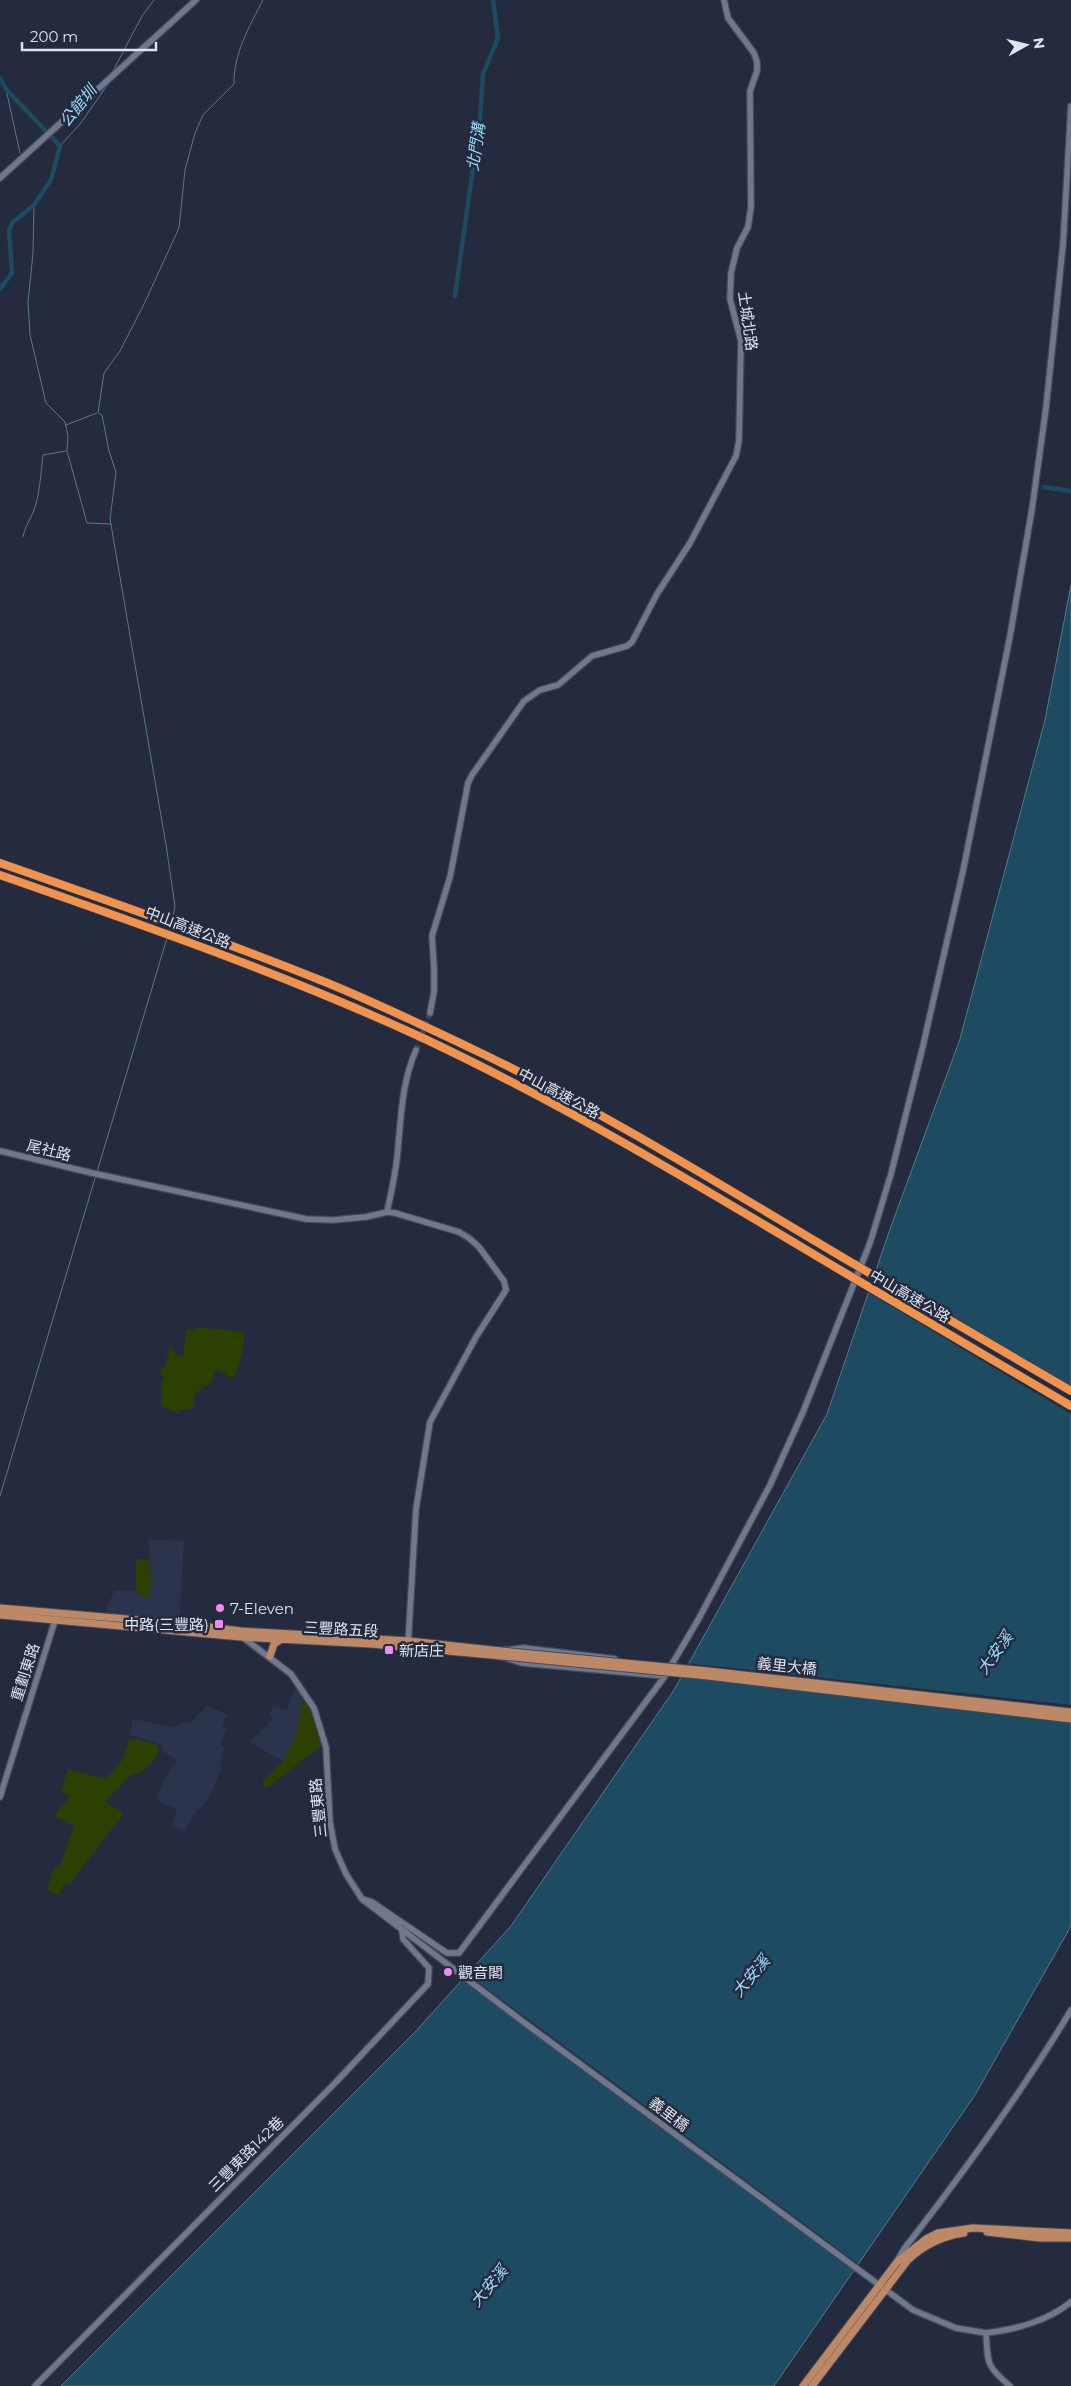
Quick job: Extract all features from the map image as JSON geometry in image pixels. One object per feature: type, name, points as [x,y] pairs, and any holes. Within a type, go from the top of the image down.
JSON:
[{"type":"highway","name":"中山高速公路","points":[[0,863],[235,947],[327,983],[486,1055],[584,1107],[1071,1391]]},
{"type":"highway","name":"中山高速公路","points":[[0,875],[222,955],[424,1039],[502,1078],[634,1149],[1071,1406]]},
{"type":"main road","name":"三豐路五段","points":[[0,1608],[56,1616],[241,1634],[408,1644],[501,1653]]},
{"type":"main road","name":"三豐路五段","points":[[0,1615],[56,1616]]},
{"type":"main road","name":"三豐路五段","points":[[241,1634],[280,1640],[408,1644]]},
{"type":"main road","points":[[270,1656],[274,1644],[280,1640]]},
{"type":"main road","name":"義里大橋","points":[[501,1653],[1071,1712]]},
{"type":"main road","name":"義里大橋","points":[[501,1653],[1071,1719]]},
{"type":"main road","points":[[803,2386],[877,2284],[897,2262],[926,2239],[938,2233],[956,2230],[999,2228],[1040,2233],[1071,2233]]},
{"type":"main road","points":[[812,2386],[877,2284],[917,2251],[942,2238],[973,2232],[1040,2238],[1071,2238]]},
{"type":"street","points":[[0,178],[196,0]]},
{"type":"street","name":"土城北路","points":[[430,1013],[434,992],[432,936],[450,877],[468,783],[472,775],[524,701],[540,690],[558,685],[592,656],[630,644],[657,594],[690,543],[736,456],[739,440],[741,341],[731,308],[731,282],[738,248],[748,227],[751,208],[750,91],[757,71],[757,62],[754,53],[728,18],[724,0]]},
{"type":"street","points":[[362,1899],[372,1902],[447,1953],[459,1953],[672,1665],[770,1484],[803,1412],[870,1242],[909,1105],[964,871],[1010,636],[1032,509],[1046,408],[1063,245],[1071,106]]},
{"type":"street","points":[[408,1644],[416,1509],[430,1422],[476,1337],[506,1290],[504,1281],[484,1254],[469,1238],[460,1232],[387,1212],[397,1160],[404,1086],[409,1066],[416,1050]]},
{"type":"street","name":"尾社路","points":[[0,1151],[92,1174],[306,1219],[366,1217],[387,1212]]},
{"type":"street","name":"重劃東路","points":[[0,1797],[56,1616]]},
{"type":"street","name":"三豐東路","points":[[241,1634],[292,1674],[306,1693],[320,1723],[326,1747],[330,1822],[335,1849],[346,1874],[362,1899],[449,1966]]},
{"type":"street","points":[[501,1653],[524,1648],[672,1665]]},
{"type":"street","points":[[501,1653],[522,1663],[665,1676]]},
{"type":"street","name":"三豐東路142巷","points":[[35,2386],[336,2082],[428,1984],[429,1968],[402,1939],[402,1931]]},
{"type":"street","name":"義里橋","points":[[449,1966],[913,2310],[956,2328],[986,2333],[1012,2330],[1035,2322],[1060,2311],[1071,2302]]},
{"type":"street","points":[[897,2262],[904,2249],[966,2169],[1041,2061],[1071,2010]]},
{"type":"street","points":[[986,2333],[989,2365],[1010,2386]]},
{"type":"shaded area","points":[[148,1539],[184,1541],[180,1616],[169,1619],[105,1615],[115,1590],[136,1591],[138,1595],[149,1598],[151,1581]]},
{"type":"shaded area","points":[[297,1684],[304,1694],[302,1708],[296,1735],[283,1761],[249,1742],[274,1718],[269,1716],[273,1706],[287,1710]]},
{"type":"shaded area","points":[[207,1706],[227,1714],[222,1727],[227,1729],[220,1744],[224,1748],[220,1765],[222,1767],[208,1800],[192,1817],[185,1831],[171,1826],[177,1809],[158,1801],[156,1797],[163,1785],[161,1784],[177,1761],[163,1751],[161,1744],[130,1735],[133,1719],[174,1727],[182,1722],[191,1722]]},
{"type":"green space","points":[[195,1327],[244,1332],[244,1346],[235,1377],[231,1377],[216,1369],[212,1383],[203,1387],[194,1396],[194,1409],[178,1410],[180,1415],[161,1405],[161,1382],[164,1376],[160,1374],[162,1367],[165,1367],[169,1348],[174,1349],[175,1355],[183,1357],[186,1329],[194,1331]]},
{"type":"green space","points":[[136,1559],[149,1560],[151,1581],[149,1598],[143,1598],[136,1591]]},
{"type":"green space","points":[[304,1694],[317,1720],[322,1745],[266,1789],[263,1781],[283,1761],[296,1735]]},
{"type":"green space","points":[[130,1738],[157,1745],[159,1754],[141,1773],[132,1773],[105,1802],[124,1813],[69,1885],[64,1884],[59,1895],[47,1890],[54,1867],[59,1869],[74,1825],[54,1816],[70,1796],[61,1792],[68,1769],[105,1779],[122,1761]]},
{"type":"water","name":"大安溪","points":[[1071,585],[1071,1926],[975,2095],[774,2386],[61,2386],[415,2032],[511,1926],[674,1690],[827,1414],[890,1229],[960,1039],[1045,720]]},
{"type":"pier","points":[[874,1269],[1071,1387],[1071,1414],[866,1291]]},
{"type":"pier","points":[[686,1663],[1071,1705],[1071,1719],[679,1676]]},
{"type":"pier","points":[[466,1973],[861,2266],[858,2270],[462,1977]]},
{"type":"waterway","name":"公館圳","points":[[113,71],[142,16],[154,0]]},
{"type":"waterway","points":[[172,920],[175,906],[166,845],[110,519],[116,472],[109,451],[102,415],[98,413],[104,373],[120,351],[179,228],[185,170],[195,133],[203,115],[234,84],[234,73],[239,51],[263,0]]},
{"type":"waterway","name":"北門溝","points":[[455,296],[480,118],[483,74],[498,38],[493,0]]},
{"type":"waterway","points":[[0,78],[6,89],[60,146],[51,180],[34,205],[13,222],[9,230],[12,273],[0,289]]},
{"type":"waterway","name":"公館圳","points":[[60,146],[80,124],[111,80]]},
{"type":"waterway","points":[[6,89],[20,153]]},
{"type":"waterway","points":[[34,205],[33,253],[28,302],[30,335],[46,403],[65,422],[68,436],[67,451],[87,523],[111,524]]},
{"type":"waterway","points":[[66,425],[97,413]]},
{"type":"waterway","points":[[23,537],[37,501],[43,455],[66,451]]},
{"type":"waterway","points":[[1044,487],[1071,491]]},
{"type":"waterway","points":[[97,1172],[167,938]]},
{"type":"waterway","points":[[0,1496],[96,1175]]},
{"type":"tunnel","points":[[416,1050],[430,1013]]},
{"type":"place","name":"7-Eleven","points":[[220,1608]]},
{"type":"place","name":"中路(三豐路)","points":[[219,1624]]},
{"type":"place","name":"新店庄","points":[[389,1650]]},
{"type":"place","name":"觀音閣","points":[[448,1972]]}]
